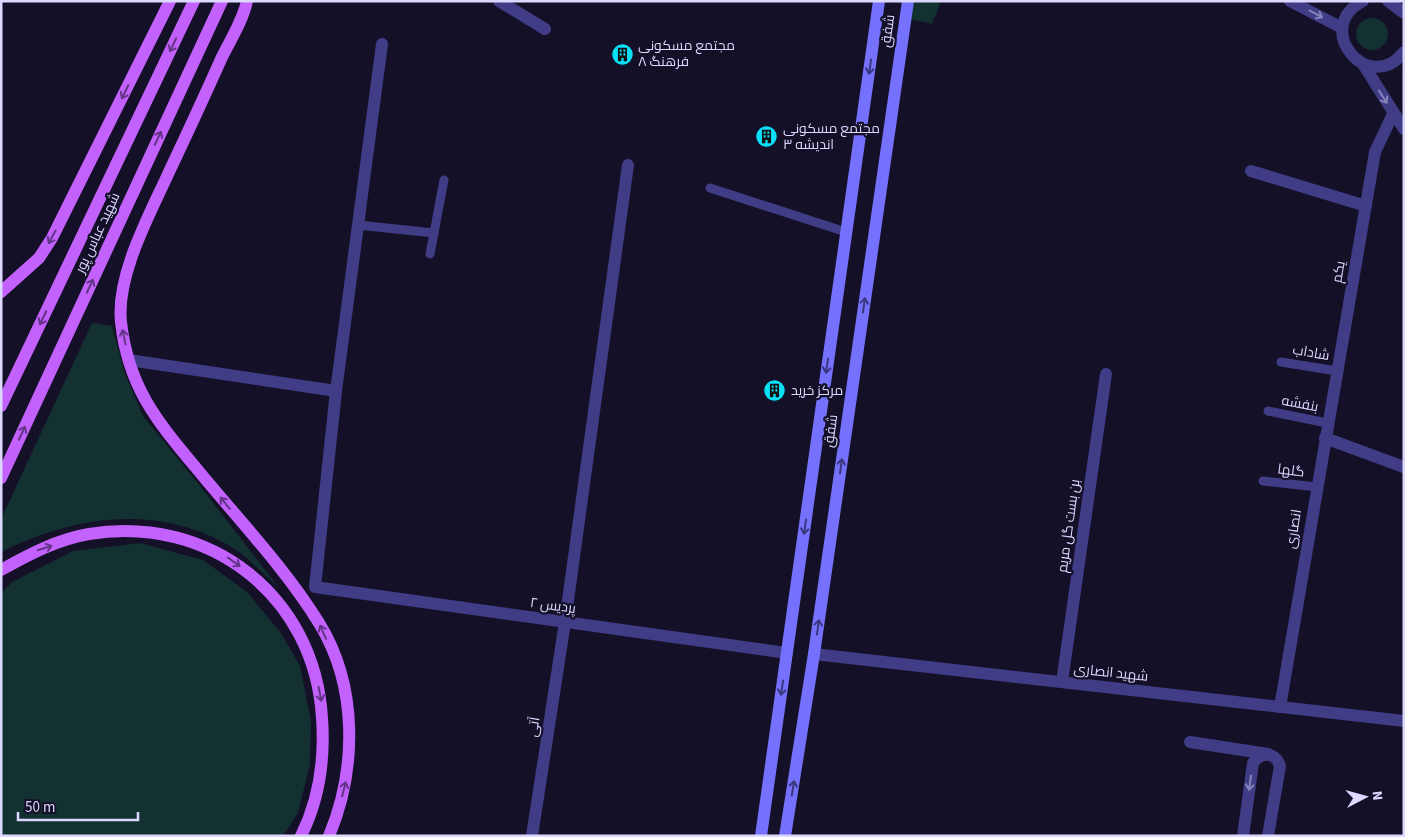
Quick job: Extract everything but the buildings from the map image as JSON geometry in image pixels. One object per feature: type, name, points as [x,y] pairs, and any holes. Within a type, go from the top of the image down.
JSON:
[{"type":"main road","points":[[1,292],[39,258],[52,238],[170,1]]},
{"type":"main road","name":"شهید عباس پور","points":[[1,406],[194,1]]},
{"type":"main road","name":"شهید عباس پور","points":[[1,478],[222,1]]},
{"type":"main road","points":[[247,1],[132,252],[121,320],[129,360],[141,396],[163,427],[295,588],[320,625],[340,670],[349,711],[349,748],[345,785],[329,836]]},
{"type":"main road","name":"شفق","points":[[761,836],[879,1]]},
{"type":"main road","name":"شفق","points":[[785,836],[814,654],[908,1]]},
{"type":"main road","points":[[1,570],[32,552],[88,534],[147,531],[190,540],[230,558],[266,588],[291,618],[311,657],[321,699],[324,742],[321,782],[309,820],[301,836]]},
{"type":"street","points":[[499,1],[545,29]]},
{"type":"street","points":[[1290,1],[1342,28]]},
{"type":"street","points":[[1362,1],[1346,17],[1342,28],[1346,49],[1363,64],[1404,129]]},
{"type":"street","points":[[1388,1],[1403,12]]},
{"type":"street","points":[[129,360],[336,390],[382,44]]},
{"type":"street","points":[[1363,64],[1384,66],[1403,55]]},
{"type":"street","name":"یکم","points":[[1325,438],[1375,152],[1393,114]]},
{"type":"street","name":"آتی","points":[[532,836],[565,622],[628,165]]},
{"type":"street","points":[[1251,171],[1366,206]]},
{"type":"street","name":"بن بست گل مریم","points":[[1062,682],[1106,374]]},
{"type":"street","name":"پردیس ۲","points":[[336,390],[315,587],[787,653]]},
{"type":"street","points":[[1325,438],[1404,467]]},
{"type":"street","name":"انصاری","points":[[1280,707],[1325,438]]},
{"type":"street","name":"شهید انصاری","points":[[814,654],[1404,721]]},
{"type":"street","points":[[1190,742],[1268,754],[1276,758],[1280,766],[1268,836]]},
{"type":"street","points":[[1243,836],[1253,763],[1259,756],[1268,754]]},
{"type":"lane","points":[[430,254],[444,180]]},
{"type":"lane","points":[[710,188],[846,232]]},
{"type":"lane","points":[[358,225],[434,233]]},
{"type":"lane","name":"شاداب","points":[[1281,362],[1337,371]]},
{"type":"lane","name":"بنفشه","points":[[1268,411],[1327,423]]},
{"type":"lane","name":"گلها","points":[[1263,481],[1317,487]]},
{"type":"green space","points":[[912,1],[941,1],[932,24],[910,19]]},
{"type":"green space","points":[[1372,18],[1378,19],[1383,23],[1387,28],[1387,40],[1383,45],[1378,49],[1372,50],[1366,49],[1361,45],[1357,40],[1356,34],[1357,28],[1361,23],[1366,19]]},
{"type":"green space","points":[[92,323],[112,326],[125,374],[143,416],[279,588],[233,548],[205,534],[176,524],[147,520],[117,519],[58,529],[29,539],[1,552],[1,519]]},
{"type":"green space","points":[[140,543],[203,560],[247,592],[281,633],[300,666],[311,721],[310,764],[298,813],[283,836],[1,836],[1,593],[12,582],[73,551]]},
{"type":"place","name":"مجتمع مسکونی فرهنگ ۸","points":[[622,54]]},
{"type":"place","name":"مجتمع مسکونی اندیشه ۳","points":[[767,137]]},
{"type":"place","name":"مرکز خرید","points":[[775,391]]}]
